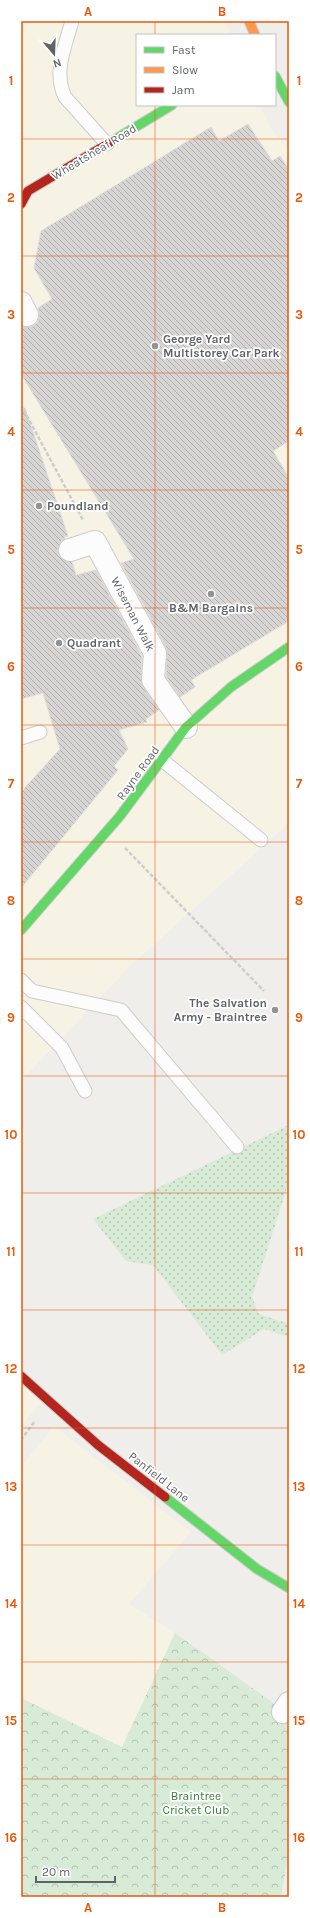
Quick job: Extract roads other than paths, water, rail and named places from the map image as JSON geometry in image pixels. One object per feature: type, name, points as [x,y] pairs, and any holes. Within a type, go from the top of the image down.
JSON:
[{"type":"street","points":[[249,21],[255,34]]},
{"type":"street","points":[[276,78],[289,102]]},
{"type":"street","name":"Wheatsheaf Road","points":[[21,204],[28,191],[170,106]]},
{"type":"street","name":"Wiseman Walk","points":[[70,550],[95,542],[155,653],[153,680],[186,727]]},
{"type":"street","name":"Rayne Road","points":[[21,930],[120,816],[186,727],[231,687],[289,647]]},
{"type":"street","name":"Panfield Lane","points":[[21,1376],[98,1445],[257,1569],[289,1588]]},
{"type":"lane","points":[[72,21],[59,74],[61,88],[65,97],[107,144]]},
{"type":"lane","points":[[21,738],[40,732]]},
{"type":"lane","points":[[162,760],[260,840]]},
{"type":"lane","points":[[21,980],[32,991],[121,1010],[237,1147]]},
{"type":"lane","points":[[21,1007],[62,1048],[86,1091]]},
{"type":"place","name":"George Yard Multistorey Car Park","points":[[155,346]]},
{"type":"place","name":"Poundland","points":[[39,506]]},
{"type":"place","name":"B&M Bargains","points":[[211,594]]},
{"type":"place","name":"Quadrant","points":[[59,643]]},
{"type":"place","name":"The Salvation Army - Braintree","points":[[275,1010]]},
{"type":"park label","name":"Braintree Cricket Club","points":[[196,1803]]}]
